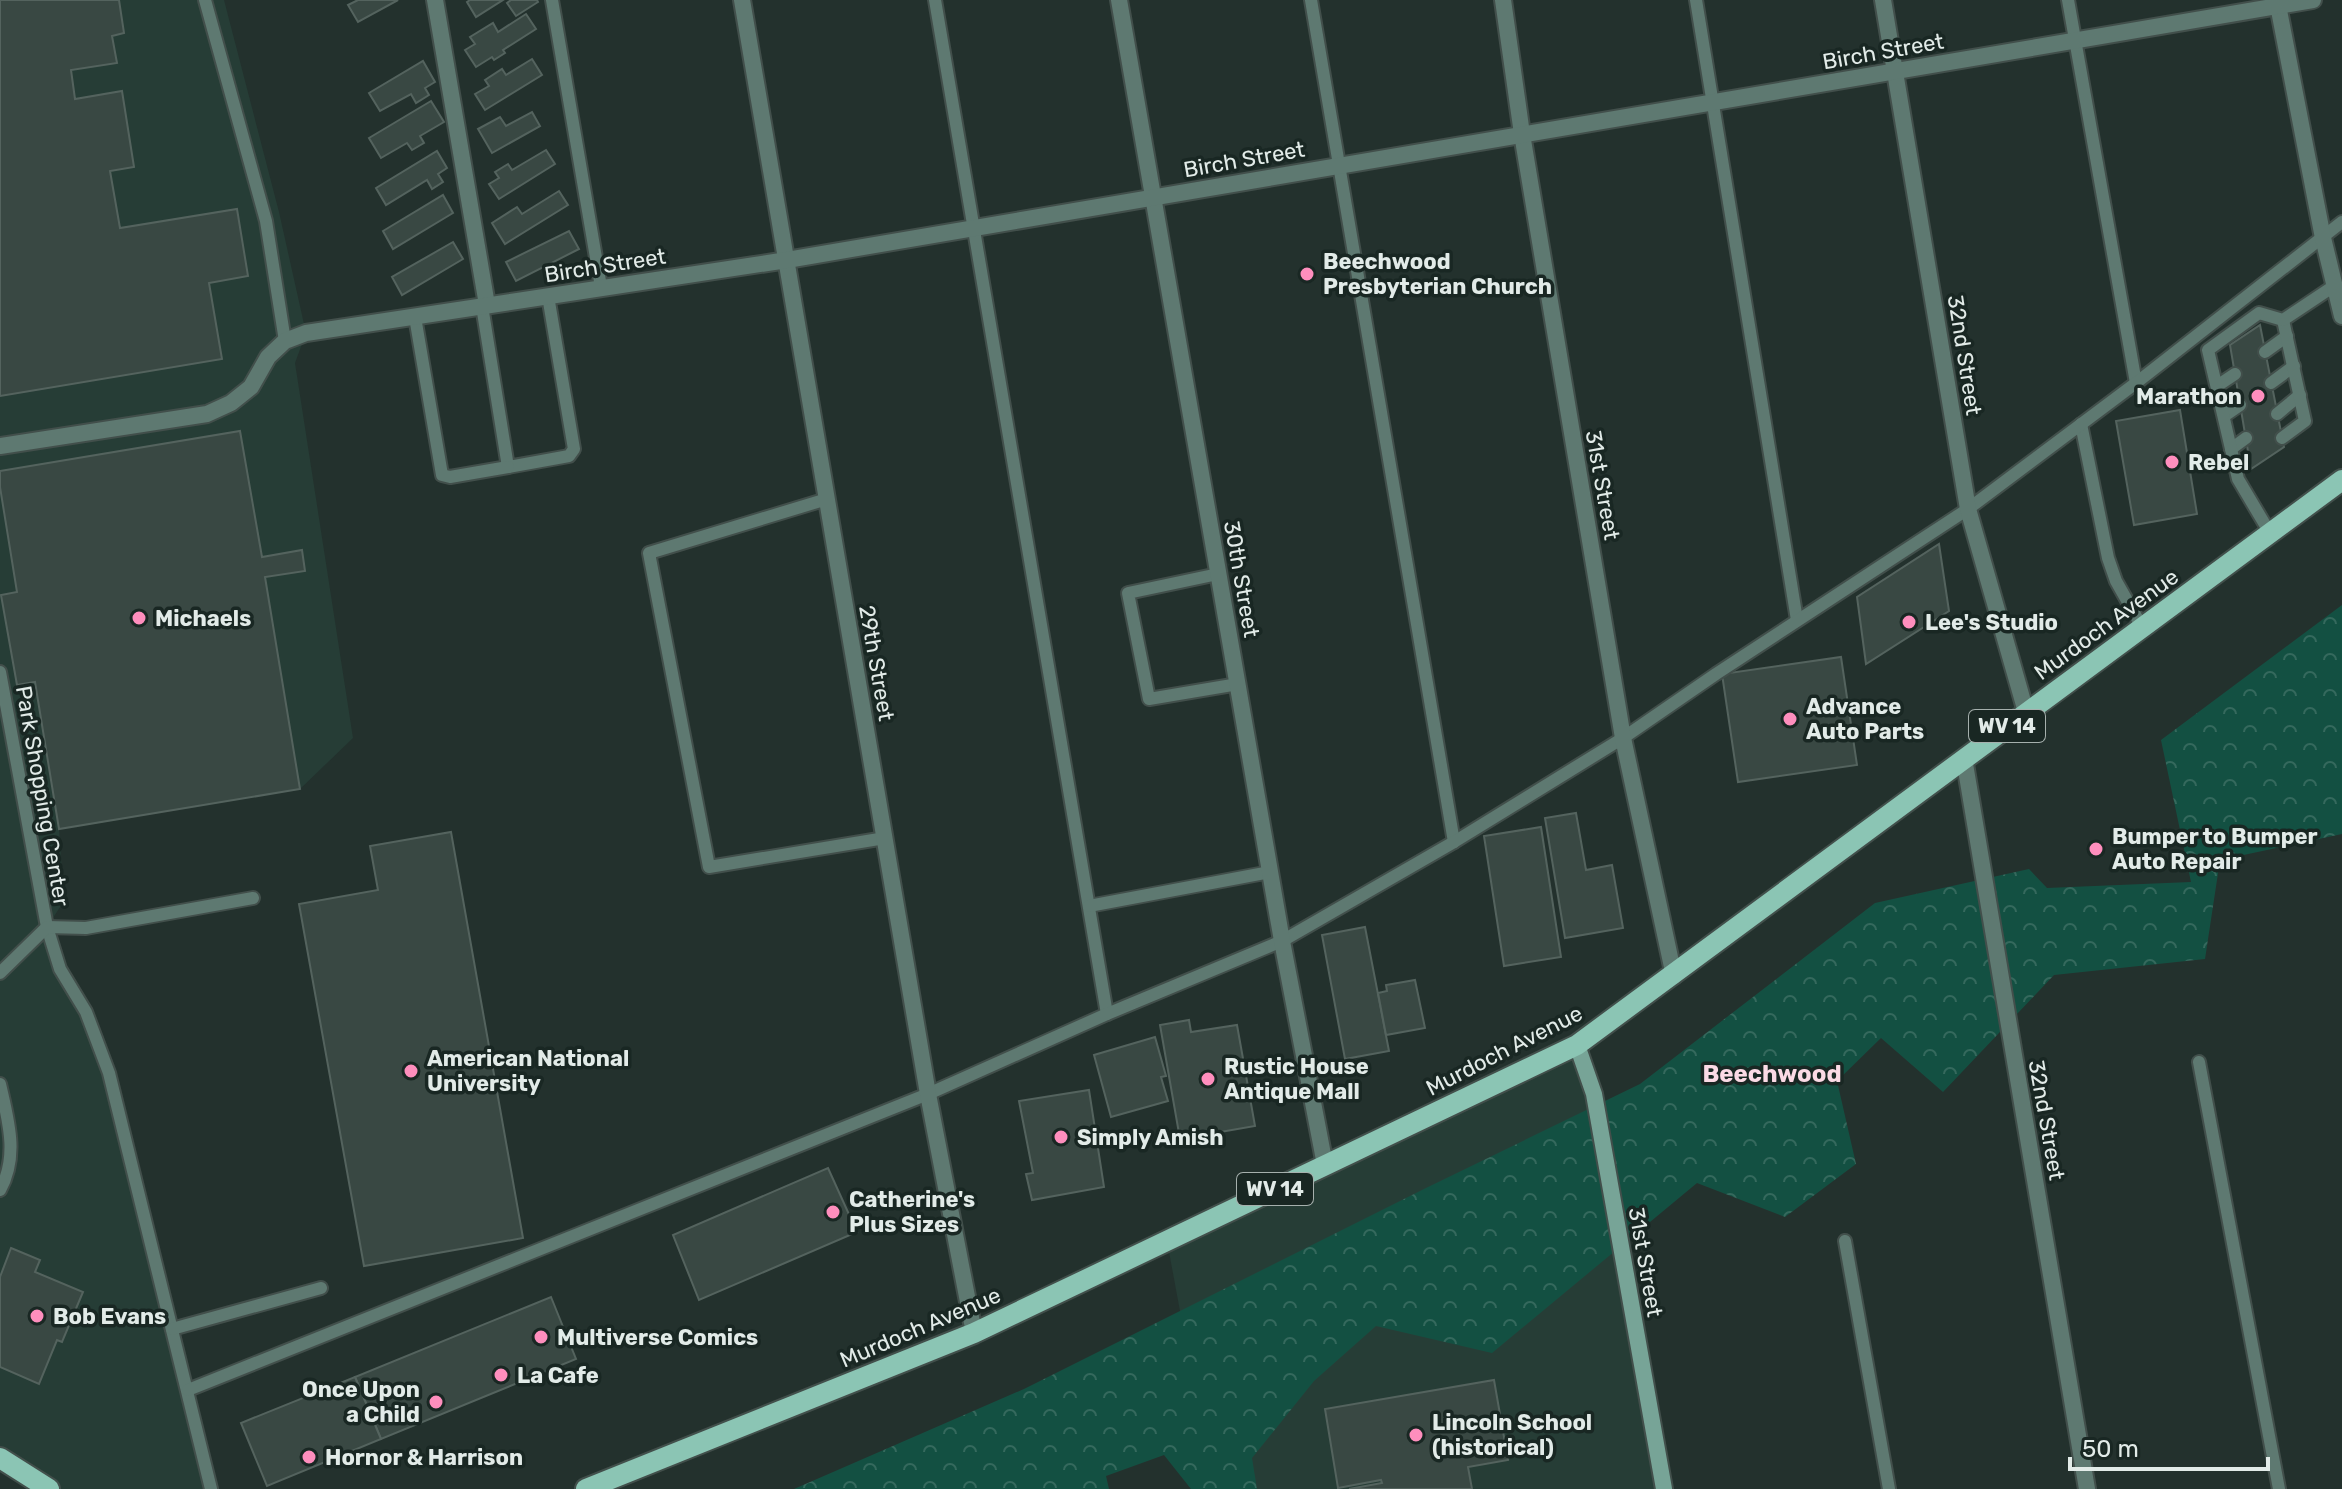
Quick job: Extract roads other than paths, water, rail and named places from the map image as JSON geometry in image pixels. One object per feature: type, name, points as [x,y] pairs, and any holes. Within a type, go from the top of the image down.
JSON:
[{"type":"main road","name":"Murdoch Avenue","points":[[586,1489],[974,1333],[1577,1045],[2342,480]]},
{"type":"main road","points":[[0,1458],[49,1489]]},
{"type":"street","points":[[435,0],[485,306]]},
{"type":"street","name":"29th Street","points":[[742,0],[928,1094],[974,1333]]},
{"type":"street","name":"30th Street","points":[[1119,0],[1282,941],[1325,1165]]},
{"type":"street","name":"31st Street","points":[[1503,0],[1522,134],[1623,738],[1674,976]]},
{"type":"street","name":"32nd Street","points":[[1883,0],[1968,509],[2026,712]]},
{"type":"street","name":"Birch Street","points":[[285,341],[306,333],[787,260],[2074,41],[2278,3],[2313,0]]},
{"type":"street","points":[[2278,3],[2323,238],[2342,316]]},
{"type":"street","points":[[0,446],[207,414],[231,403],[251,387],[268,357],[285,341]]},
{"type":"street","name":"32nd Street","points":[[1964,758],[2087,1489]]},
{"type":"street","name":"31st Street","points":[[1577,1045],[1594,1094],[1664,1489]]},
{"type":"lane","points":[[205,0],[266,221],[285,341]]},
{"type":"lane","points":[[552,0],[601,287]]},
{"type":"lane","points":[[935,0],[1107,1014]]},
{"type":"lane","points":[[1311,0],[1454,842]]},
{"type":"lane","points":[[1696,0],[1797,620]]},
{"type":"lane","points":[[2068,0],[2136,383]]},
{"type":"lane","points":[[188,1390],[928,1094],[1107,1014],[1282,941],[1454,842],[1623,738],[1968,509],[2342,222]]},
{"type":"lane","points":[[2270,533],[2238,479],[2208,350],[2259,313],[2283,320],[2334,286]]},
{"type":"lane","points":[[415,317],[439,469],[442,475],[450,477],[569,456],[574,449],[548,296]]},
{"type":"lane","points":[[485,306],[508,467]]},
{"type":"lane","points":[[2282,438],[2305,421],[2283,320]]},
{"type":"lane","points":[[2265,352],[2287,336]]},
{"type":"lane","points":[[2271,383],[2294,366]]},
{"type":"lane","points":[[2217,386],[2235,374]]},
{"type":"lane","points":[[2277,414],[2300,395]]},
{"type":"lane","points":[[2224,416],[2240,405]]},
{"type":"lane","points":[[2081,424],[2108,558],[2116,581],[2142,627]]},
{"type":"lane","points":[[2231,449],[2246,438]]},
{"type":"lane","points":[[2236,470],[2250,460]]},
{"type":"lane","points":[[827,499],[649,553],[709,867],[885,838]]},
{"type":"lane","points":[[1218,574],[1128,593],[1149,699],[1238,684]]},
{"type":"lane","name":"Park Shopping Center","points":[[0,672],[47,927],[60,969],[86,1012],[109,1073],[211,1489]]},
{"type":"lane","points":[[1089,906],[1270,872]]},
{"type":"lane","points":[[0,973],[47,927],[86,928],[253,898]]},
{"type":"lane","points":[[2199,1062],[2279,1489]]},
{"type":"lane","points":[[0,1084],[12,1140],[6,1179],[0,1190]]},
{"type":"lane","points":[[1845,1241],[1889,1489]]},
{"type":"lane","points":[[172,1329],[321,1288]]},
{"type":"place","name":"Beechwood Presbyterian Church","points":[[1307,274]]},
{"type":"place","name":"Marathon","points":[[2258,396]]},
{"type":"place","name":"Rebel","points":[[2172,462]]},
{"type":"place","name":"Michaels","points":[[139,618]]},
{"type":"place","name":"Lee's Studio","points":[[1909,622]]},
{"type":"place","name":"Advance Auto Parts","points":[[1790,719]]},
{"type":"place","name":"Bumper to Bumper Auto Repair","points":[[2096,849]]},
{"type":"place","name":"American National University","points":[[411,1071]]},
{"type":"place","name":"Rustic House Antique Mall","points":[[1208,1079]]},
{"type":"place","name":"Simply Amish","points":[[1061,1137]]},
{"type":"place","name":"Catherine's Plus Sizes","points":[[833,1212]]},
{"type":"place","name":"Bob Evans","points":[[37,1316]]},
{"type":"place","name":"Multiverse Comics","points":[[541,1337]]},
{"type":"place","name":"La Cafe","points":[[501,1375]]},
{"type":"place","name":"Once Upon a Child","points":[[436,1402]]},
{"type":"place","name":"Lincoln School (historical)","points":[[1416,1435]]},
{"type":"place","name":"Hornor & Harrison","points":[[309,1457]]},
{"type":"district","name":"Beechwood","points":[[1772,1074]]}]
